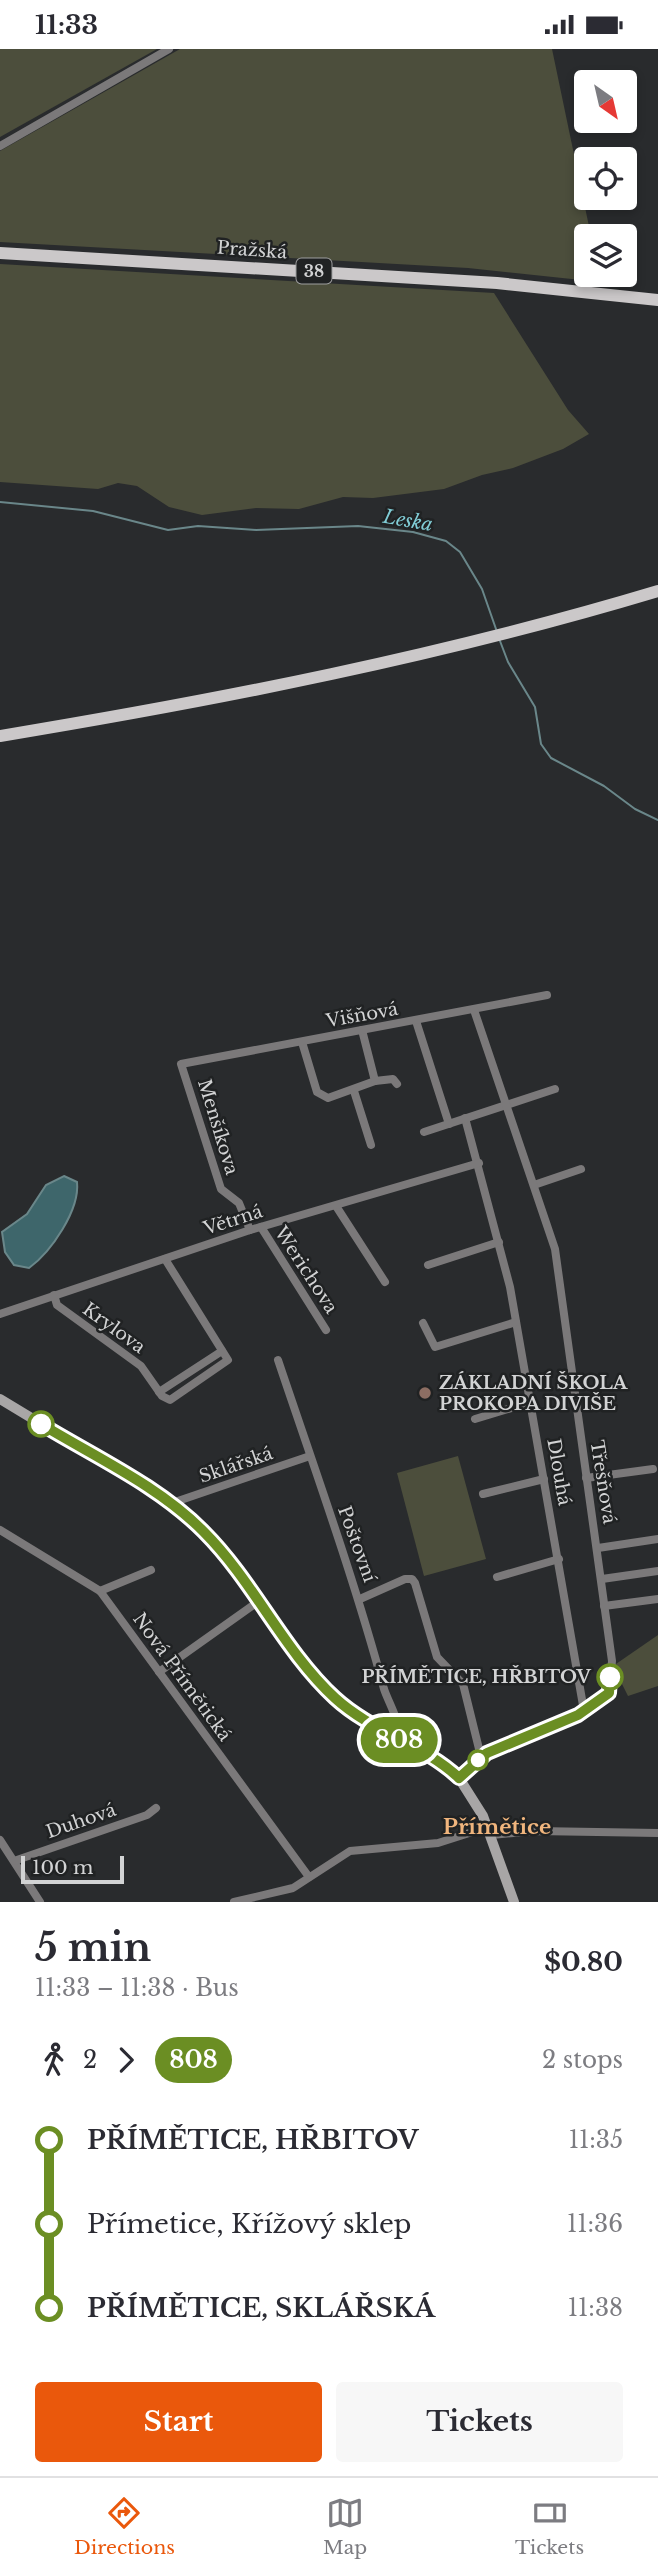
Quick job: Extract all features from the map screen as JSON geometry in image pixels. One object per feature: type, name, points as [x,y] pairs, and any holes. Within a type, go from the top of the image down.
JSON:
[{"type":"main road","name":"Pražská","points":[[0,253],[497,282],[658,300]]},
{"type":"main road","points":[[0,736],[290,685],[520,632],[658,591]]},
{"type":"main road","points":[[0,1399],[172,1503],[204,1531],[315,1678],[356,1716],[439,1762],[459,1778],[475,1799],[514,1902]]},
{"type":"street","points":[[0,146],[169,49]]},
{"type":"street","name":"Višňová","points":[[181,1065],[547,995]]},
{"type":"street","name":"Třešňová","points":[[459,1778],[481,1757],[584,1711],[609,1693],[612,1661],[555,1249],[474,1010]]},
{"type":"street","points":[[416,1021],[449,1124]]},
{"type":"street","points":[[362,1030],[375,1081]]},
{"type":"street","points":[[302,1042],[320,1095],[327,1098],[354,1091],[375,1081],[393,1079],[397,1084]]},
{"type":"street","name":"Menšíkova","points":[[181,1065],[220,1189],[239,1203],[250,1230]]},
{"type":"street","points":[[424,1132],[555,1089]]},
{"type":"street","points":[[354,1091],[371,1145]]},
{"type":"street","name":"Dlouhá","points":[[465,1118],[499,1242],[516,1322],[584,1711]]},
{"type":"street","name":"Větrná","points":[[0,1314],[250,1230],[479,1163]]},
{"type":"street","points":[[534,1185],[581,1169]]},
{"type":"street","points":[[336,1206],[385,1282]]},
{"type":"street","name":"Werichova","points":[[261,1227],[326,1329]]},
{"type":"street","points":[[428,1265],[499,1242]]},
{"type":"street","name":"Krylova","points":[[54,1295],[57,1305],[141,1366],[159,1392],[170,1400],[228,1360],[165,1259]]},
{"type":"street","points":[[423,1322],[435,1347],[516,1322]]},
{"type":"street","name":"Poštovní","points":[[278,1360],[360,1599],[388,1704],[398,1727],[398,1739]]},
{"type":"street","points":[[475,1419],[531,1402]]},
{"type":"street","name":"Sklářská","points":[[172,1503],[310,1456]]},
{"type":"street","points":[[586,1478],[653,1469]]},
{"type":"street","points":[[483,1494],[544,1479]]},
{"type":"street","name":"Nová Přímětická","points":[[0,1530],[100,1591],[309,1877]]},
{"type":"street","points":[[598,1548],[658,1539]]},
{"type":"street","points":[[497,1577],[559,1559]]},
{"type":"street","points":[[100,1591],[151,1570]]},
{"type":"street","points":[[602,1579],[658,1571]]},
{"type":"street","points":[[360,1599],[405,1579],[412,1579],[437,1657],[463,1684],[481,1757]]},
{"type":"street","points":[[604,1606],[658,1599]]},
{"type":"street","points":[[159,1672],[258,1601]]},
{"type":"street","name":"Duhová","points":[[14,1861],[147,1815],[156,1808]]},
{"type":"street","points":[[234,1902],[293,1888],[350,1851],[438,1843],[489,1831],[658,1833]]},
{"type":"street","points":[[0,1840],[40,1902]]},
{"type":"green space","points":[[0,49],[157,49],[0,137]]},
{"type":"green space","points":[[180,49],[552,49],[574,154],[574,210],[586,210],[588,224],[574,224],[574,279],[468,268],[0,242],[0,151]]},
{"type":"green space","points":[[0,264],[494,293],[568,410],[589,434],[563,449],[513,468],[482,475],[444,489],[373,498],[343,497],[299,509],[256,508],[202,515],[169,507],[137,486],[118,483],[98,489],[0,482]]},
{"type":"green space","points":[[458,1456],[486,1559],[424,1576],[397,1473]]},
{"type":"green space","points":[[658,1635],[658,1686],[628,1696],[613,1666]]},
{"type":"water","points":[[64,1176],[77,1182],[77,1193],[69,1217],[55,1241],[38,1261],[29,1268],[14,1265],[5,1252],[2,1232],[27,1214],[46,1185]]},
{"type":"waterway","name":"Leska","points":[[0,502],[93,511],[168,530],[198,526],[256,530],[358,526],[413,532],[446,541],[460,552],[482,589],[496,629]]},
{"type":"waterway","name":"Leska","points":[[500,641],[508,662],[535,707],[541,744],[551,758],[604,786],[635,809],[658,820]]},
{"type":"bus line","name":"808","points":[[41,1424],[172,1503],[204,1531],[229,1560],[315,1678],[326,1689],[356,1716],[439,1762],[459,1778],[487,1753],[578,1715],[609,1693],[610,1677]]},
{"type":"place","name":"ZÁKLADNÍ ŠKOLA PROKOPA DIVIŠE","points":[[425,1393]]},
{"type":"place","name":"PŘÍMĚTICE, HŘBITOV","points":[[610,1677]]},
{"type":"district","name":"Přímětice","points":[[497,1827]]}]
